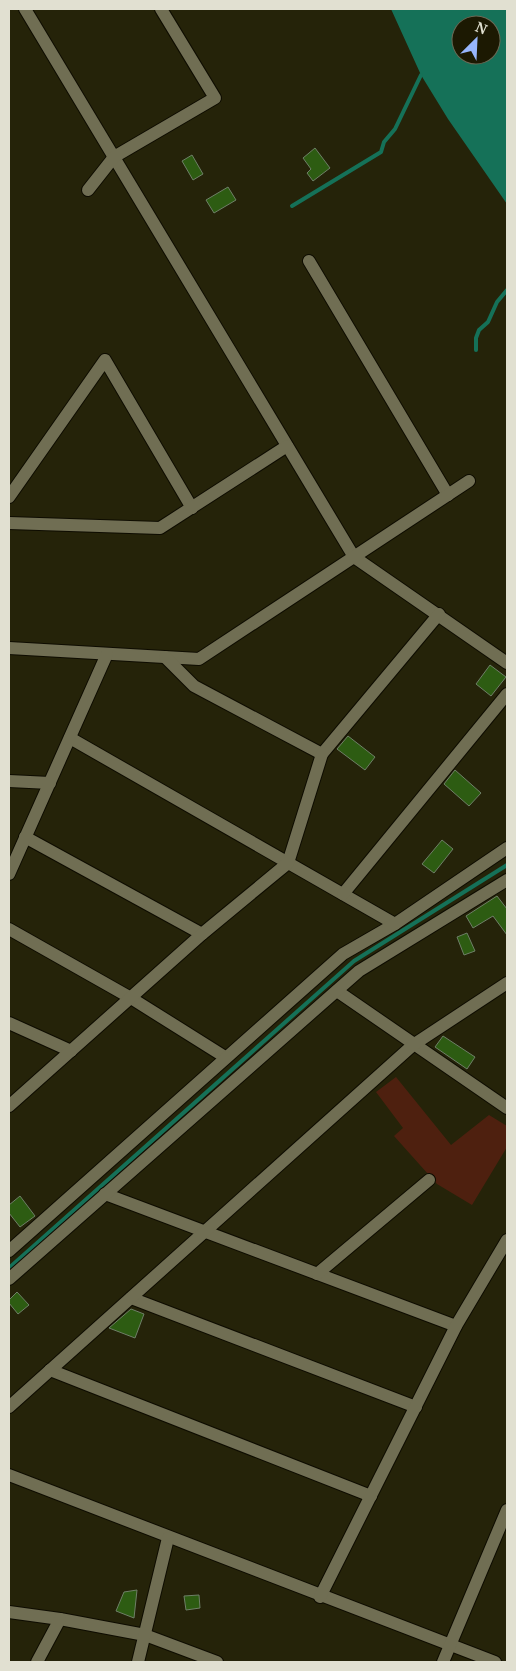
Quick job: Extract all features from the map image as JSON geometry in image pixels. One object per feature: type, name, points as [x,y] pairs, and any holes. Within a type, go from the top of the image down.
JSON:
[{"type":"street","points":[[25,9],[354,557],[439,614],[507,663]]},
{"type":"street","points":[[88,190],[114,157],[215,98],[161,9]]},
{"type":"street","points":[[309,261],[448,495]]},
{"type":"street","points":[[9,497],[105,360],[192,508]]},
{"type":"street","points":[[9,522],[160,528],[287,446]]},
{"type":"street","points":[[9,648],[199,659],[469,481]]},
{"type":"street","points":[[9,1106],[202,934],[288,863],[322,754],[439,614]]},
{"type":"street","points":[[9,874],[107,654]]},
{"type":"street","points":[[165,657],[194,686],[322,754]]},
{"type":"street","points":[[343,894],[507,694]]},
{"type":"street","points":[[70,738],[395,924]]},
{"type":"street","points":[[9,781],[50,783]]},
{"type":"street","points":[[26,837],[202,934]]},
{"type":"street","points":[[12,1244],[343,954],[395,924],[507,848]]},
{"type":"street","points":[[9,1279],[359,971],[507,880]]},
{"type":"street","points":[[9,929],[131,998],[225,1057]]},
{"type":"street","points":[[9,1407],[203,1231],[413,1045],[507,983]]},
{"type":"street","points":[[337,991],[507,1108]]},
{"type":"street","points":[[9,1023],[71,1051]]},
{"type":"street","points":[[318,1274],[429,1180]]},
{"type":"street","points":[[105,1194],[456,1326]]},
{"type":"street","points":[[320,1597],[456,1326],[507,1240]]},
{"type":"street","points":[[131,1298],[416,1407]]},
{"type":"street","points":[[50,1370],[371,1496]]},
{"type":"street","points":[[9,1475],[320,1597],[495,1662]]},
{"type":"street","points":[[443,1662],[449,1645],[502,1539],[507,1510]]},
{"type":"street","points":[[138,1662],[168,1538]]},
{"type":"street","points":[[9,1612],[60,1619],[145,1635],[214,1662]]},
{"type":"street","points":[[37,1662],[60,1619]]},
{"type":"shaded area","points":[[391,9],[507,9],[507,204],[448,119],[421,75]]},
{"type":"shaded area","points":[[396,1077],[451,1145],[489,1115],[507,1126],[507,1147],[472,1205],[437,1184],[394,1136],[403,1128],[376,1092]]},
{"type":"building","points":[[315,148],[330,168],[313,181],[307,173],[311,169],[303,158]]},
{"type":"building","points":[[192,155],[203,174],[193,180],[182,161]]},
{"type":"building","points":[[228,187],[236,200],[214,213],[206,200]]},
{"type":"building","points":[[490,665],[506,677],[491,696],[476,684]]},
{"type":"building","points":[[348,736],[375,757],[365,770],[337,749]]},
{"type":"building","points":[[455,770],[481,793],[469,806],[444,784]]},
{"type":"building","points":[[442,840],[453,849],[434,873],[422,864]]},
{"type":"building","points":[[497,896],[507,909],[507,935],[493,916],[473,928],[466,916]]},
{"type":"building","points":[[467,933],[475,951],[464,955],[457,937]]},
{"type":"building","points":[[443,1036],[475,1057],[467,1069],[435,1047]]},
{"type":"building","points":[[20,1196],[35,1216],[20,1227],[9,1213],[9,1205]]},
{"type":"building","points":[[17,1292],[29,1305],[18,1314],[9,1303],[9,1300]]},
{"type":"building","points":[[131,1309],[144,1314],[135,1338],[109,1328]]},
{"type":"building","points":[[137,1590],[134,1618],[116,1611],[124,1592]]},
{"type":"building","points":[[199,1595],[200,1608],[186,1610],[184,1596]]},
{"type":"waterway","points":[[292,206],[381,152],[384,142],[395,129],[421,75]]},
{"type":"waterway","points":[[476,350],[476,338],[479,330],[488,322],[497,302],[507,290]]},
{"type":"waterway","points":[[9,1268],[354,961],[507,865]]}]
